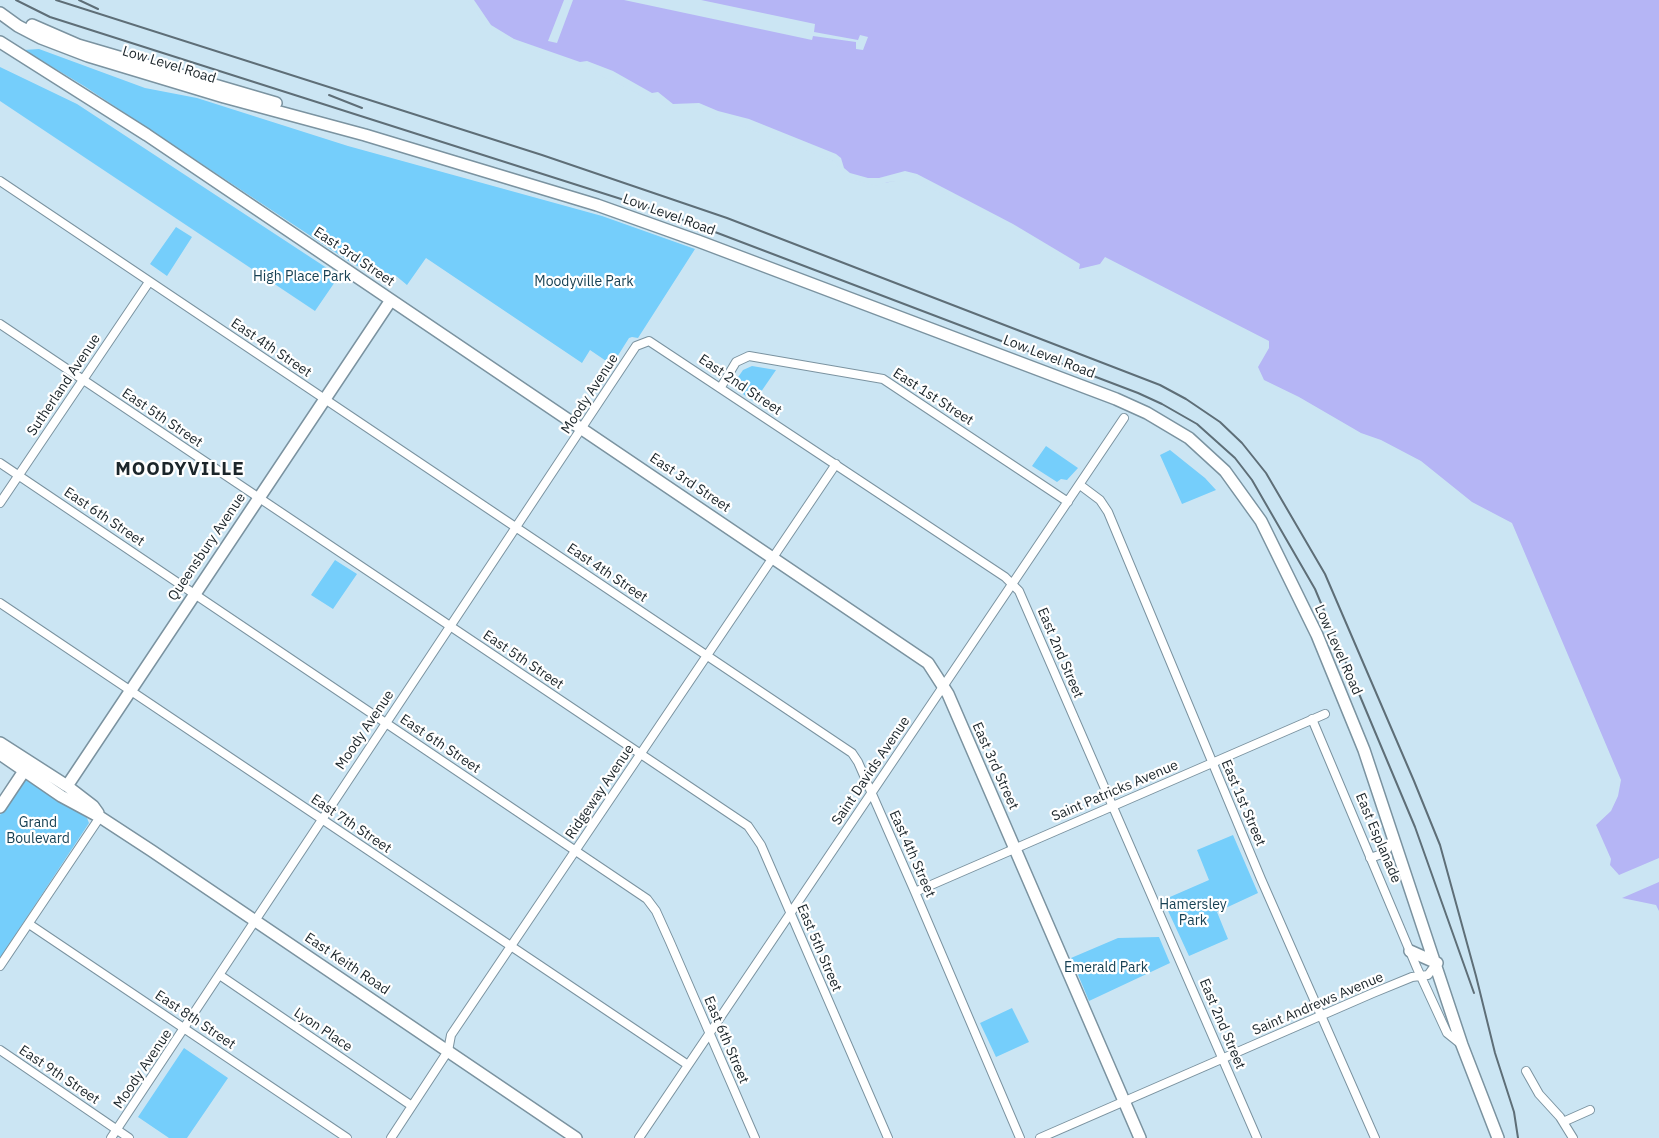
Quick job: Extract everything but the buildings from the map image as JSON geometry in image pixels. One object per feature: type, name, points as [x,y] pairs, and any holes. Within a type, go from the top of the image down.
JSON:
[{"type":"street","name":"Low Level Road","points":[[0,12],[18,26],[42,38],[88,56],[233,99],[338,126],[597,205],[689,237],[1116,399],[1147,412],[1189,438],[1225,471],[1261,521],[1321,644],[1361,742],[1437,963]]},
{"type":"street","name":"East 3rd Street","points":[[0,42],[147,135],[921,656],[943,685],[1140,1138]]},
{"type":"street","name":"East 4th Street","points":[[0,181],[852,753],[915,892],[1020,1138]]},
{"type":"street","name":"Sutherland Avenue","points":[[0,503],[148,282]]},
{"type":"street","name":"Queensbury Avenue","points":[[67,786],[129,690],[391,300]]},
{"type":"street","name":"East 5th Street","points":[[0,324],[748,826],[761,845],[888,1138]]},
{"type":"street","name":"Moody Avenue","points":[[111,1138],[221,976],[321,818],[583,429],[636,346],[646,342]]},
{"type":"street","name":"East 2nd Street","points":[[646,342],[653,342],[721,387],[1014,584],[1020,591],[1257,1138]]},
{"type":"street","name":"East 1st Street","points":[[721,387],[736,362],[749,356],[883,379],[1068,502]]},
{"type":"street","name":"Saint Davids Avenue","points":[[639,1138],[943,685],[1014,584],[1124,418]]},
{"type":"street","name":"East 6th Street","points":[[0,462],[642,895],[652,905],[755,1138]]},
{"type":"street","name":"Ridgeway Avenue","points":[[391,1138],[448,1051],[451,1035],[836,464]]},
{"type":"street","name":"East 1st Street","points":[[1080,485],[1100,500],[1108,512],[1212,763],[1375,1138]]},
{"type":"street","name":"East 7th Street","points":[[0,603],[688,1065]]},
{"type":"street","name":"Saint Patricks Avenue","points":[[915,892],[1325,714]]},
{"type":"street","name":"East Esplanade","points":[[1312,719],[1417,968],[1447,1033],[1462,1045]]},
{"type":"street","name":"East Keith Road","points":[[0,743],[43,784],[74,804],[100,817],[256,920],[576,1138]]},
{"type":"street","name":"East Keith Road","points":[[0,754],[67,786],[93,806],[100,817]]},
{"type":"street","points":[[0,807],[27,767]]},
{"type":"street","points":[[43,784],[62,789],[67,786],[68,795],[74,804]]},
{"type":"street","points":[[0,966],[100,817]]},
{"type":"street","points":[[1370,858],[1385,853],[1394,837]]},
{"type":"street","name":"East 8th Street","points":[[29,924],[347,1138]]},
{"type":"street","points":[[1410,951],[1437,963],[1428,975],[1422,978]]},
{"type":"street","name":"East Esplanade","points":[[1437,963],[1462,1045],[1498,1138]]},
{"type":"street","points":[[1412,977],[1417,968]]},
{"type":"street","name":"Lyon Place","points":[[221,976],[412,1106]]},
{"type":"street","name":"Saint Andrews Avenue","points":[[1040,1138],[1412,977],[1422,978]]},
{"type":"street","name":"East 9th Street","points":[[0,1050],[129,1138]]},
{"type":"street","points":[[1526,1071],[1539,1094],[1563,1122],[1573,1138]]},
{"type":"street","points":[[1563,1122],[1590,1110]]},
{"type":"green space","name":"Moodyville Park","points":[[39,49],[145,88],[197,98],[348,146],[602,216],[695,249],[638,338],[629,338],[612,365],[590,350],[582,363],[426,258],[407,285],[395,275],[385,281],[350,262],[84,86],[24,50]]},
{"type":"green space","name":"High Place Park","points":[[0,67],[77,104],[339,276],[315,311],[0,101]]},
{"type":"green space","points":[[176,227],[192,237],[167,276],[150,264]]},
{"type":"green space","points":[[752,366],[776,370],[754,402],[732,386],[743,370]]},
{"type":"green space","points":[[1046,446],[1078,468],[1067,480],[1061,479],[1057,482],[1032,466]]},
{"type":"green space","points":[[1170,450],[1205,478],[1216,490],[1182,504],[1160,455]]},
{"type":"green space","points":[[335,560],[357,574],[333,609],[311,595]]},
{"type":"green space","name":"Grand Boulevard","points":[[26,778],[87,818],[89,823],[0,958],[0,815]]},
{"type":"green space","name":"Hamersley Park","points":[[1233,835],[1258,893],[1217,912],[1228,939],[1189,956],[1163,900],[1209,880],[1197,850]]},
{"type":"green space","name":"Emerald Park","points":[[1159,937],[1170,963],[1089,1001],[1071,958],[1118,938]]},
{"type":"green space","points":[[1012,1008],[1029,1042],[996,1057],[980,1023]]},
{"type":"green space","points":[[184,1048],[228,1078],[187,1138],[169,1138],[138,1117]]},
{"type":"shaded area","points":[[469,0],[1659,0],[1659,858],[1619,875],[1610,865],[1611,859],[1596,825],[1611,811],[1618,796],[1621,780],[1512,523],[1472,502],[1421,461],[1381,440],[1361,433],[1299,397],[1264,380],[1258,367],[1269,348],[1269,341],[1105,257],[1100,264],[1079,269],[1040,247],[998,219],[914,178],[877,184],[845,176],[837,162],[694,106],[678,108],[582,64],[537,50],[492,29]]},
{"type":"shaded area","points":[[1659,882],[1659,911],[1656,905],[1622,898]]},
{"type":"pier","points":[[467,0],[474,0],[491,25],[514,39],[580,62],[587,61],[613,71],[652,93],[658,92],[673,104],[699,103],[718,111],[749,119],[836,154],[841,158],[844,168],[850,173],[868,178],[879,178],[905,171],[917,174],[1013,224],[1080,264],[1079,269],[1076,270],[1039,249],[967,205],[913,181],[888,182],[877,186],[845,178],[833,161],[693,108],[673,110],[581,67],[512,43],[488,29]]},
{"type":"pier","points":[[564,0],[573,0],[557,43],[548,41]]},
{"type":"pier","points":[[624,0],[701,0],[815,24],[814,32],[858,40],[860,35],[868,37],[863,50],[856,49],[856,42],[813,36],[812,40]]},
{"type":"railway","points":[[16,0],[50,17],[665,213],[1138,393],[1197,424],[1235,458],[1252,480],[1315,589],[1415,827],[1474,993]]},
{"type":"railway","points":[[56,0],[542,155],[727,218],[1160,385],[1186,399],[1220,422],[1242,443],[1266,473],[1325,574],[1414,781],[1440,845],[1495,1053],[1514,1112],[1518,1138]]},
{"type":"railway","points":[[79,0],[98,9]]},
{"type":"railway","points":[[329,95],[362,108]]},
{"type":"district","name":"MOODYVILLE","points":[[180,470]]}]
